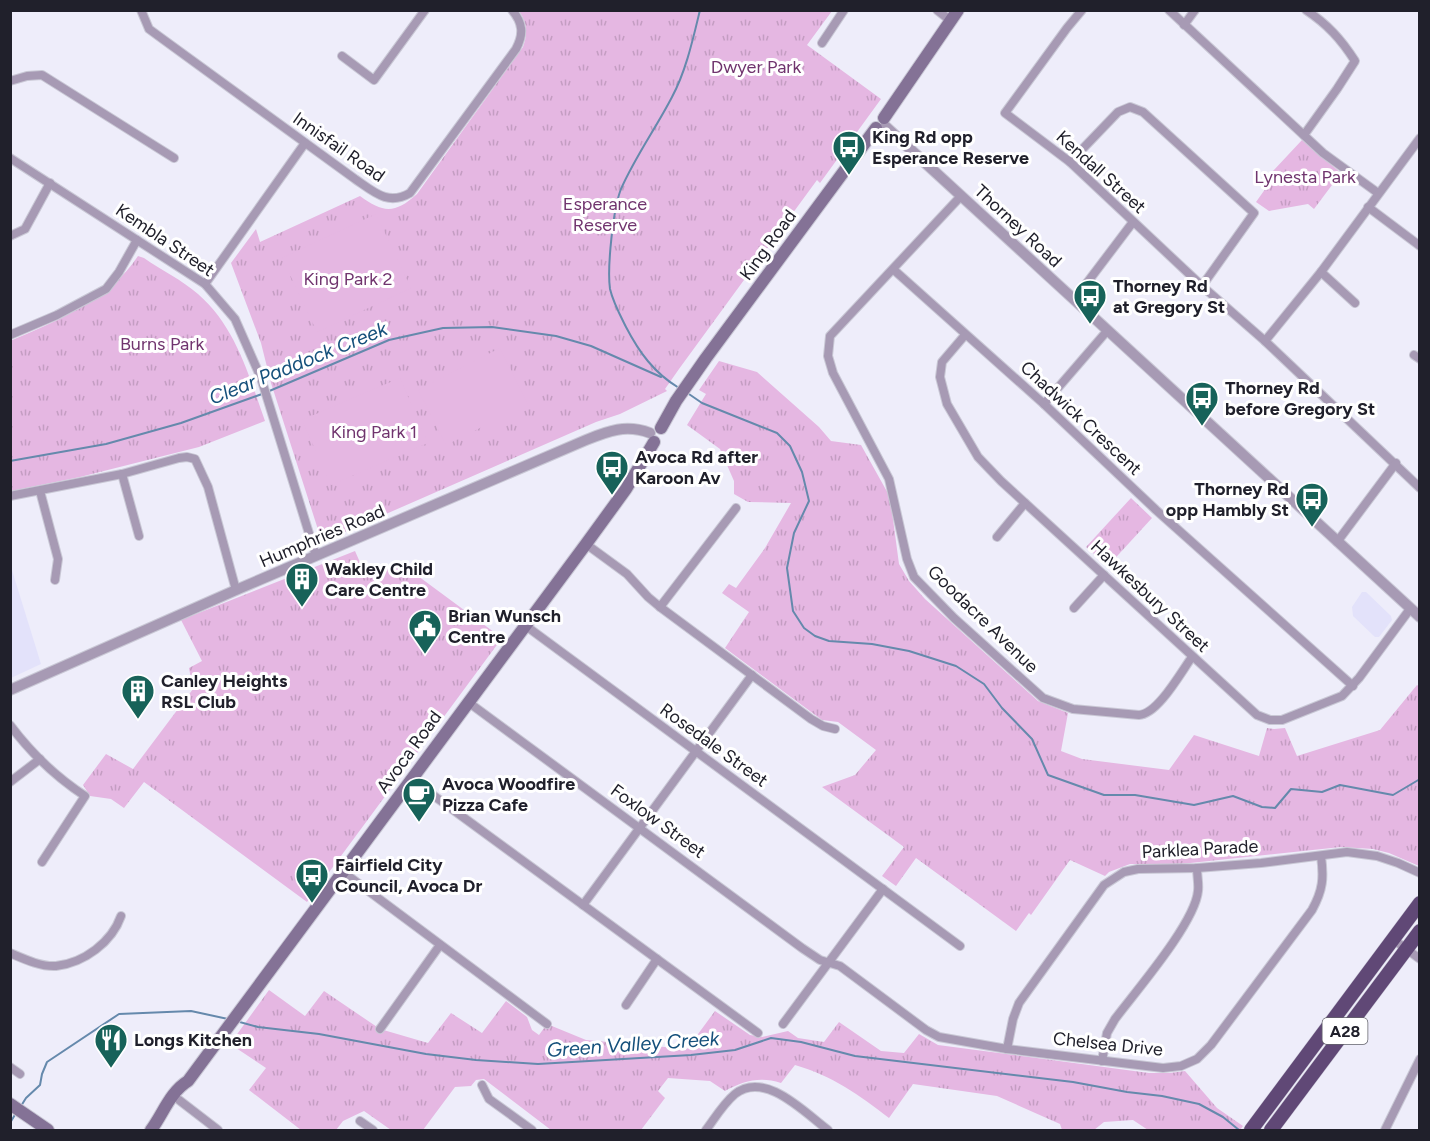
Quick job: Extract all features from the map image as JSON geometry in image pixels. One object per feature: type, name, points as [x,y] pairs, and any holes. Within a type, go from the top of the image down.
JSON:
[{"type":"highway","name":"A28","points":[[1252,1129],[1394,940],[1419,903]]},
{"type":"highway","name":"A28","points":[[1271,1131],[1419,931]]},
{"type":"main road","name":"King Road","points":[[689,383],[882,124],[955,16]]},
{"type":"main road","name":"Avoca Road","points":[[151,1131],[162,1116],[164,1109],[182,1085],[188,1081],[626,489],[655,434],[689,383]]},
{"type":"main road","name":"Avoca Road","points":[[162,1116],[170,1112],[187,1088],[188,1081]]},
{"type":"main road","points":[[11,1105],[48,1131]]},
{"type":"street","name":"Innisfail Road","points":[[141,10],[149,29],[305,144],[383,198],[393,200],[410,193],[516,49],[521,39],[522,28],[512,10]]},
{"type":"street","points":[[342,56],[374,80],[425,10]]},
{"type":"street","points":[[822,42],[844,10]]},
{"type":"street","points":[[938,10],[955,16]]},
{"type":"street","points":[[1169,10],[1323,153],[1378,193]]},
{"type":"street","points":[[1184,26],[1195,10]]},
{"type":"street","points":[[1304,135],[1354,61],[1338,36],[1305,10]]},
{"type":"street","name":"Kendall Street","points":[[1080,11],[1005,113],[1070,162],[1396,463],[1419,488]]},
{"type":"street","points":[[10,81],[42,75],[174,158]]},
{"type":"street","points":[[1070,162],[1118,112],[1130,107],[1143,112],[1254,213],[1202,286]]},
{"type":"street","name":"Thorney Road","points":[[882,124],[1419,617]]},
{"type":"street","points":[[1265,341],[1321,272],[1419,138]]},
{"type":"street","points":[[204,284],[305,144]]},
{"type":"street","name":"Kembla Street","points":[[10,158],[204,284],[235,319],[261,378],[316,556]]},
{"type":"street","points":[[10,236],[25,229],[50,183]]},
{"type":"street","name":"Goodacre Avenue","points":[[961,196],[830,336],[828,356],[833,373],[889,478],[906,559],[914,577],[954,618],[1043,698],[1066,707],[1078,710],[1148,715],[1192,657]]},
{"type":"street","points":[[1368,207],[1419,246]]},
{"type":"street","points":[[1074,300],[1133,222]]},
{"type":"street","points":[[10,334],[57,315],[106,289],[119,272],[137,240]]},
{"type":"street","name":"Chadwick Crescent","points":[[894,270],[1044,404],[1156,510],[1353,686]]},
{"type":"street","points":[[1321,272],[1355,303]]},
{"type":"street","points":[[1044,404],[1107,331]]},
{"type":"street","name":"Hawkesbury Street","points":[[965,335],[942,362],[939,377],[947,404],[978,457],[1252,711],[1270,720],[1286,719],[1342,696],[1353,686],[1410,609]]},
{"type":"street","name":"Humphries Road","points":[[10,690],[236,590],[603,433],[622,428],[639,429],[655,434]]},
{"type":"street","points":[[10,496],[123,474],[178,458],[195,459],[208,487],[236,590]]},
{"type":"street","points":[[1337,542],[1396,463]]},
{"type":"street","points":[[123,474],[139,536]]},
{"type":"street","points":[[40,491],[58,559],[55,580]]},
{"type":"street","points":[[997,537],[1025,503]]},
{"type":"street","points":[[660,607],[736,508]]},
{"type":"street","points":[[586,544],[623,571],[660,607],[811,719],[823,726],[835,729]]},
{"type":"street","points":[[1074,608],[1104,575]]},
{"type":"street","name":"Rosedale Street","points":[[525,626],[960,946]]},
{"type":"street","points":[[583,905],[752,675]]},
{"type":"street","name":"Foxlow Street","points":[[468,702],[802,948],[820,960],[829,962]]},
{"type":"street","points":[[10,725],[62,781],[85,796],[42,862]]},
{"type":"street","points":[[10,782],[40,759]]},
{"type":"street","points":[[411,779],[758,1033]]},
{"type":"street","name":"Parklea Parade","points":[[1007,1049],[1019,1003],[1104,885],[1124,872],[1138,868],[1197,868],[1347,852],[1398,863],[1419,873]]},
{"type":"street","name":"Chelsea Drive","points":[[829,962],[840,966],[926,1030],[939,1037],[1007,1049],[1102,1061],[1163,1068],[1181,1066],[1197,1059],[1211,1045],[1312,910],[1319,896],[1324,876],[1321,856]]},
{"type":"street","points":[[1102,1061],[1107,1033],[1115,1019],[1191,913],[1198,891],[1197,868]]},
{"type":"street","points":[[343,872],[547,1024]]},
{"type":"street","points":[[783,1024],[883,890]]},
{"type":"street","points":[[10,953],[33,962],[55,966],[72,962],[109,938],[117,928],[121,916]]},
{"type":"street","points":[[1394,940],[1419,960]]},
{"type":"street","points":[[380,1029],[440,945]]},
{"type":"street","points":[[626,1005],[657,959]]},
{"type":"street","points":[[1385,1131],[1419,1059]]},
{"type":"street","points":[[10,1067],[20,1074]]},
{"type":"street","points":[[482,1085],[489,1099],[532,1131]]},
{"type":"street","points":[[706,1131],[736,1093],[746,1088],[759,1086],[777,1093],[823,1129]]},
{"type":"street","points":[[178,1100],[218,1131]]},
{"type":"street","points":[[360,1120],[374,1131]]},
{"type":"shaded area","points":[[11,567],[41,664],[10,678]]},
{"type":"shaded area","points":[[1362,592],[1366,592],[1391,616],[1392,620],[1379,637],[1375,637],[1353,616],[1352,607]]},
{"type":"green space","points":[[519,11],[832,11],[807,45],[881,99],[820,183],[817,180],[679,369],[665,389],[667,391],[620,414],[596,422],[322,542],[271,383],[261,343],[231,263],[256,229],[260,242],[360,196],[376,206],[389,209],[402,205],[417,194],[523,47],[526,28]]},
{"type":"green space","name":"Lynesta Park","points":[[1302,140],[1341,173],[1314,209],[1308,204],[1269,211],[1256,202],[1276,174],[1273,171]]},
{"type":"green space","name":"King Park 2","points":[[376,214],[411,288],[317,332],[282,258]]},
{"type":"green space","name":"Burns Park","points":[[138,256],[192,289],[222,321],[240,353],[265,421],[199,447],[80,477],[11,491],[10,341],[81,308],[112,285]]},
{"type":"green space","points":[[500,348],[528,404],[446,445],[418,390]]},
{"type":"green space","points":[[719,361],[757,372],[819,427],[831,441],[861,445],[890,497],[899,564],[909,581],[925,599],[1038,701],[1068,713],[1061,751],[1082,759],[1169,770],[1194,735],[1259,756],[1267,728],[1285,728],[1297,756],[1380,730],[1417,685],[1420,687],[1419,866],[1373,849],[1341,847],[1181,864],[1130,864],[1109,872],[1105,876],[1070,860],[1031,915],[1029,913],[1016,931],[916,858],[896,886],[882,876],[904,847],[822,787],[855,775],[876,750],[838,722],[822,720],[725,648],[749,612],[722,593],[729,584],[736,588],[765,548],[791,503],[748,502],[734,494],[734,481],[720,449],[687,425],[706,394],[699,390]]},
{"type":"green space","name":"King Park 1","points":[[400,378],[428,443],[331,485],[302,420]]},
{"type":"green space","points":[[1131,498],[1152,518],[1108,566],[1086,547]]},
{"type":"green space","points":[[355,551],[366,576],[399,562],[502,638],[307,902],[144,782],[124,808],[111,799],[90,796],[83,785],[106,754],[133,769],[193,689],[189,668],[202,661],[181,620]]},
{"type":"green space","points":[[269,990],[305,1016],[324,991],[380,1029],[428,1043],[451,1013],[482,1033],[506,1001],[527,1017],[532,1030],[539,1035],[547,1024],[586,1040],[687,1049],[715,1011],[750,1035],[762,1037],[788,1031],[798,1038],[824,1042],[839,1022],[881,1051],[904,1053],[919,1034],[938,1045],[1149,1073],[1185,1071],[1217,1108],[1243,1126],[1240,1130],[1148,1130],[1133,1120],[1104,1122],[1094,1130],[1062,1130],[1060,1124],[997,1096],[913,1084],[889,1118],[845,1087],[809,1069],[795,1065],[781,1083],[766,1080],[752,1081],[725,1091],[710,1081],[668,1078],[658,1091],[665,1098],[641,1130],[551,1130],[484,1079],[476,1080],[471,1086],[455,1087],[423,1130],[391,1130],[364,1111],[343,1121],[336,1130],[301,1130],[249,1090],[266,1068],[230,1044]]},
{"type":"waterway","points":[[679,388],[662,376],[648,361],[626,327],[610,289],[610,253],[615,210],[621,189],[677,87],[689,55],[700,10]]},
{"type":"waterway","name":"Clear Paddock Creek","points":[[267,392],[389,340],[443,328],[492,327],[556,336],[591,346],[661,377]]},
{"type":"waterway","points":[[686,392],[702,403],[777,433],[790,446],[802,472],[809,501],[794,533],[787,568],[793,611],[804,628],[815,636],[829,641],[872,644],[909,651],[956,666],[984,684],[1002,708],[1032,739],[1048,775],[1104,795],[1135,795],[1194,805],[1233,796],[1262,807],[1275,808],[1291,789],[1322,792],[1340,785],[1393,795],[1420,779]]},
{"type":"waterway","name":"Clear Paddock Creek","points":[[10,461],[106,444],[181,423],[262,394]]},
{"type":"waterway","points":[[21,1106],[40,1085],[47,1062],[119,1014],[191,1011],[228,1019]]},
{"type":"waterway","name":"Green Valley Creek","points":[[236,1021],[258,1027],[319,1034],[426,1054],[538,1064],[691,1055],[735,1050],[771,1038],[801,1042],[855,1056],[1073,1082],[1162,1096],[1199,1104],[1223,1117],[1239,1130]]},
{"type":"waterway","name":"Green Valley Creek","points":[[10,1123],[16,1113]]},
{"type":"place","name":"King Rd opp Esperance Reserve","points":[[849,176]]},
{"type":"place","name":"Thorney Rd at Gregory St","points":[[1090,325]]},
{"type":"place","name":"Thorney Rd before Gregory St","points":[[1202,427]]},
{"type":"place","name":"Avoca Rd after Karoon Av","points":[[612,496]]},
{"type":"place","name":"Thorney Rd opp Hambly St","points":[[1312,528]]},
{"type":"place","name":"Wakley Child Care Centre","points":[[302,608]]},
{"type":"place","name":"Brian Wunsch Centre","points":[[425,655]]},
{"type":"place","name":"Canley Heights RSL Club","points":[[138,720]]},
{"type":"place","name":"Avoca Woodfire Pizza Cafe","points":[[419,823]]},
{"type":"place","name":"Fairfield City Council, Avoca Dr","points":[[312,904]]},
{"type":"place","name":"Longs Kitchen","points":[[111,1069]]},
{"type":"park label","name":"Dwyer Park","points":[[756,67]]},
{"type":"park label","name":"Esperance Reserve","points":[[605,214]]}]
